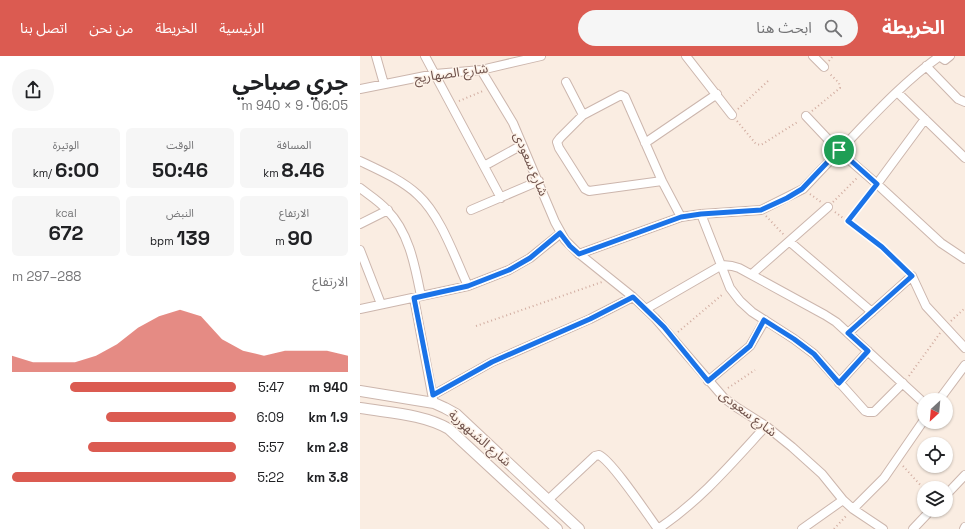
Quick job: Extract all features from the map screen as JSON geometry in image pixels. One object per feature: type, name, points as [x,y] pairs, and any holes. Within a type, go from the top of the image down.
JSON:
[{"type":"street","points":[[376,56],[384,84]]},
{"type":"street","points":[[425,56],[501,198]]},
{"type":"street","name":"شارع الصهاريج","points":[[360,89],[434,74],[481,70],[540,56]]},
{"type":"street","points":[[686,56],[732,115]]},
{"type":"street","points":[[813,56],[824,67]]},
{"type":"street","points":[[579,254],[681,217],[701,214],[761,210],[787,198],[802,189],[897,92],[926,66],[939,56],[945,60],[950,56]]},
{"type":"street","points":[[926,66],[958,99],[965,102]]},
{"type":"street","name":"شارع سعودى","points":[[481,70],[514,123],[560,233],[570,246],[646,309],[672,336],[708,381],[720,393],[736,407],[766,426],[792,447],[808,461],[843,500],[853,509],[883,529]]},
{"type":"street","points":[[566,82],[583,115]]},
{"type":"street","points":[[897,92],[965,158]]},
{"type":"street","points":[[645,143],[717,94]]},
{"type":"street","points":[[662,181],[590,192],[585,189],[559,148],[557,142],[583,115],[620,95],[624,97],[662,181],[681,217]]},
{"type":"street","points":[[806,116],[839,150],[941,243],[965,259]]},
{"type":"street","points":[[877,184],[925,119]]},
{"type":"street","points":[[484,166],[522,145]]},
{"type":"street","points":[[360,161],[405,185],[418,194],[428,205],[438,222],[468,286]]},
{"type":"street","points":[[471,210],[539,182]]},
{"type":"street","points":[[360,188],[388,210],[400,228],[409,247],[415,267],[417,297],[433,399],[492,362],[590,319],[633,297]]},
{"type":"street","points":[[752,274],[828,207]]},
{"type":"street","points":[[360,224],[388,210]]},
{"type":"street","points":[[701,214],[730,288],[746,307],[814,354],[862,409],[868,412],[874,412],[903,383]]},
{"type":"street","points":[[360,309],[468,286],[514,267],[530,258],[560,233]]},
{"type":"street","points":[[790,242],[872,312]]},
{"type":"street","points":[[360,250],[381,304]]},
{"type":"street","points":[[646,309],[722,265],[732,266],[752,274],[825,315],[848,333],[917,396]]},
{"type":"street","points":[[848,333],[912,276],[926,306],[965,348]]},
{"type":"street","points":[[708,381],[750,346],[764,320]]},
{"type":"street","points":[[839,383],[868,351]]},
{"type":"street","points":[[944,393],[965,365]]},
{"type":"street","name":"شارع الشنهورية","points":[[360,391],[433,399],[456,414],[579,529]]},
{"type":"street","name":"شارع الشنهورية","points":[[360,408],[423,418],[437,422],[449,429],[557,529]]},
{"type":"street","points":[[548,500],[595,456],[598,455],[603,458],[619,477],[658,529],[678,516],[694,502],[766,426]]},
{"type":"street","points":[[853,509],[884,478],[918,429]]},
{"type":"street","points":[[953,488],[965,475]]},
{"type":"street","points":[[802,529],[843,500]]},
{"type":"street","points":[[913,529],[924,517]]},
{"type":"path","points":[[768,81],[732,115],[756,144],[761,145],[806,116],[840,88],[839,83],[824,67]]},
{"type":"path","points":[[451,104],[492,87]]},
{"type":"path","points":[[828,207],[864,172]]},
{"type":"path","points":[[848,221],[877,184]]},
{"type":"path","points":[[802,189],[882,247],[912,276]]},
{"type":"path","points":[[761,210],[790,242]]},
{"type":"path","points":[[476,326],[610,279]]},
{"type":"path","points":[[672,336],[730,288]]},
{"type":"path","points":[[903,383],[945,326],[965,308]]},
{"type":"path","points":[[720,393],[755,370]]},
{"type":"path","points":[[897,459],[917,482]]},
{"type":"path","points":[[834,529],[853,509]]},
{"type":"route","points":[[839,150],[877,184],[848,221],[882,247],[912,276],[848,333],[868,351],[839,383],[814,354],[764,320],[750,346],[708,381],[656,318],[633,297],[590,319],[541,339],[492,362],[433,395],[414,298],[468,286],[509,270],[530,258],[560,233],[570,246],[579,254],[681,217],[701,214],[761,210],[802,189],[839,150]]}]
